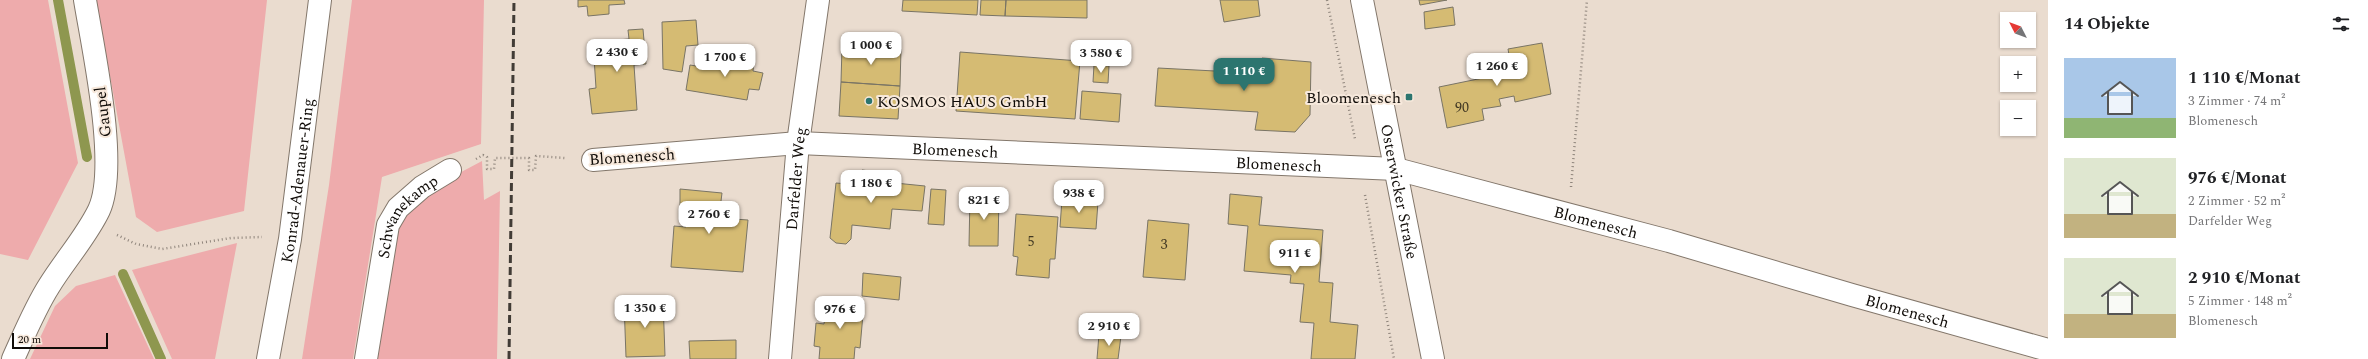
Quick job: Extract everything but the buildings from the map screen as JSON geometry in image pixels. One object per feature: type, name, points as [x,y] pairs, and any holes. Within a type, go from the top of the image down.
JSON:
[{"type":"street","name":"Gaupel","points":[[13,359],[48,287],[100,209],[106,187],[105,146],[101,98],[85,0]]},
{"type":"street","name":"Konrad-Adenauer-Ring","points":[[268,359],[290,239],[320,0]]},
{"type":"street","name":"Darfelder Weg","points":[[780,359],[798,143],[818,0]]},
{"type":"street","name":"Osterwicker Straße","points":[[1362,0],[1434,359]]},
{"type":"street","name":"Blomenesch","points":[[593,160],[798,143],[1396,169],[1569,213],[2048,350]]},
{"type":"street","name":"Schwanekamp","points":[[366,359],[388,225],[398,208],[422,187],[450,170]]},
{"type":"path","points":[[1569,213],[1587,0]]},
{"type":"path","name":"Schwanekamp","points":[[450,170],[483,155],[488,157],[488,169],[494,169],[495,158],[512,158]]},
{"type":"path","name":"Blomenesch","points":[[512,158],[529,158],[529,170],[535,170],[536,156],[593,160]]},
{"type":"path","points":[[92,223],[136,244],[162,249],[231,238],[263,237]]},
{"type":"shaded area","points":[[0,0],[48,0],[78,163],[28,260],[0,254]]},
{"type":"shaded area","points":[[96,0],[267,0],[244,211],[157,232],[136,217]]},
{"type":"shaded area","points":[[352,0],[484,0],[481,144],[382,177],[353,359],[302,359],[329,185]]},
{"type":"shaded area","points":[[482,161],[484,200],[500,191],[497,359],[375,359],[395,234],[408,207],[435,186]]},
{"type":"shaded area","points":[[237,243],[215,359],[172,359],[132,270]]},
{"type":"shaded area","points":[[115,275],[154,359],[30,359],[55,306],[76,286]]},
{"type":"waterway","points":[[58,0],[87,157]]},
{"type":"waterway","points":[[123,274],[161,359]]},
{"type":"railway","points":[[509,359],[514,0]]},
{"type":"place","name":"Bloomenesch","points":[[1409,97]]},
{"type":"place","name":"KOSMOS HAUS GmbH","points":[[869,101]]}]
